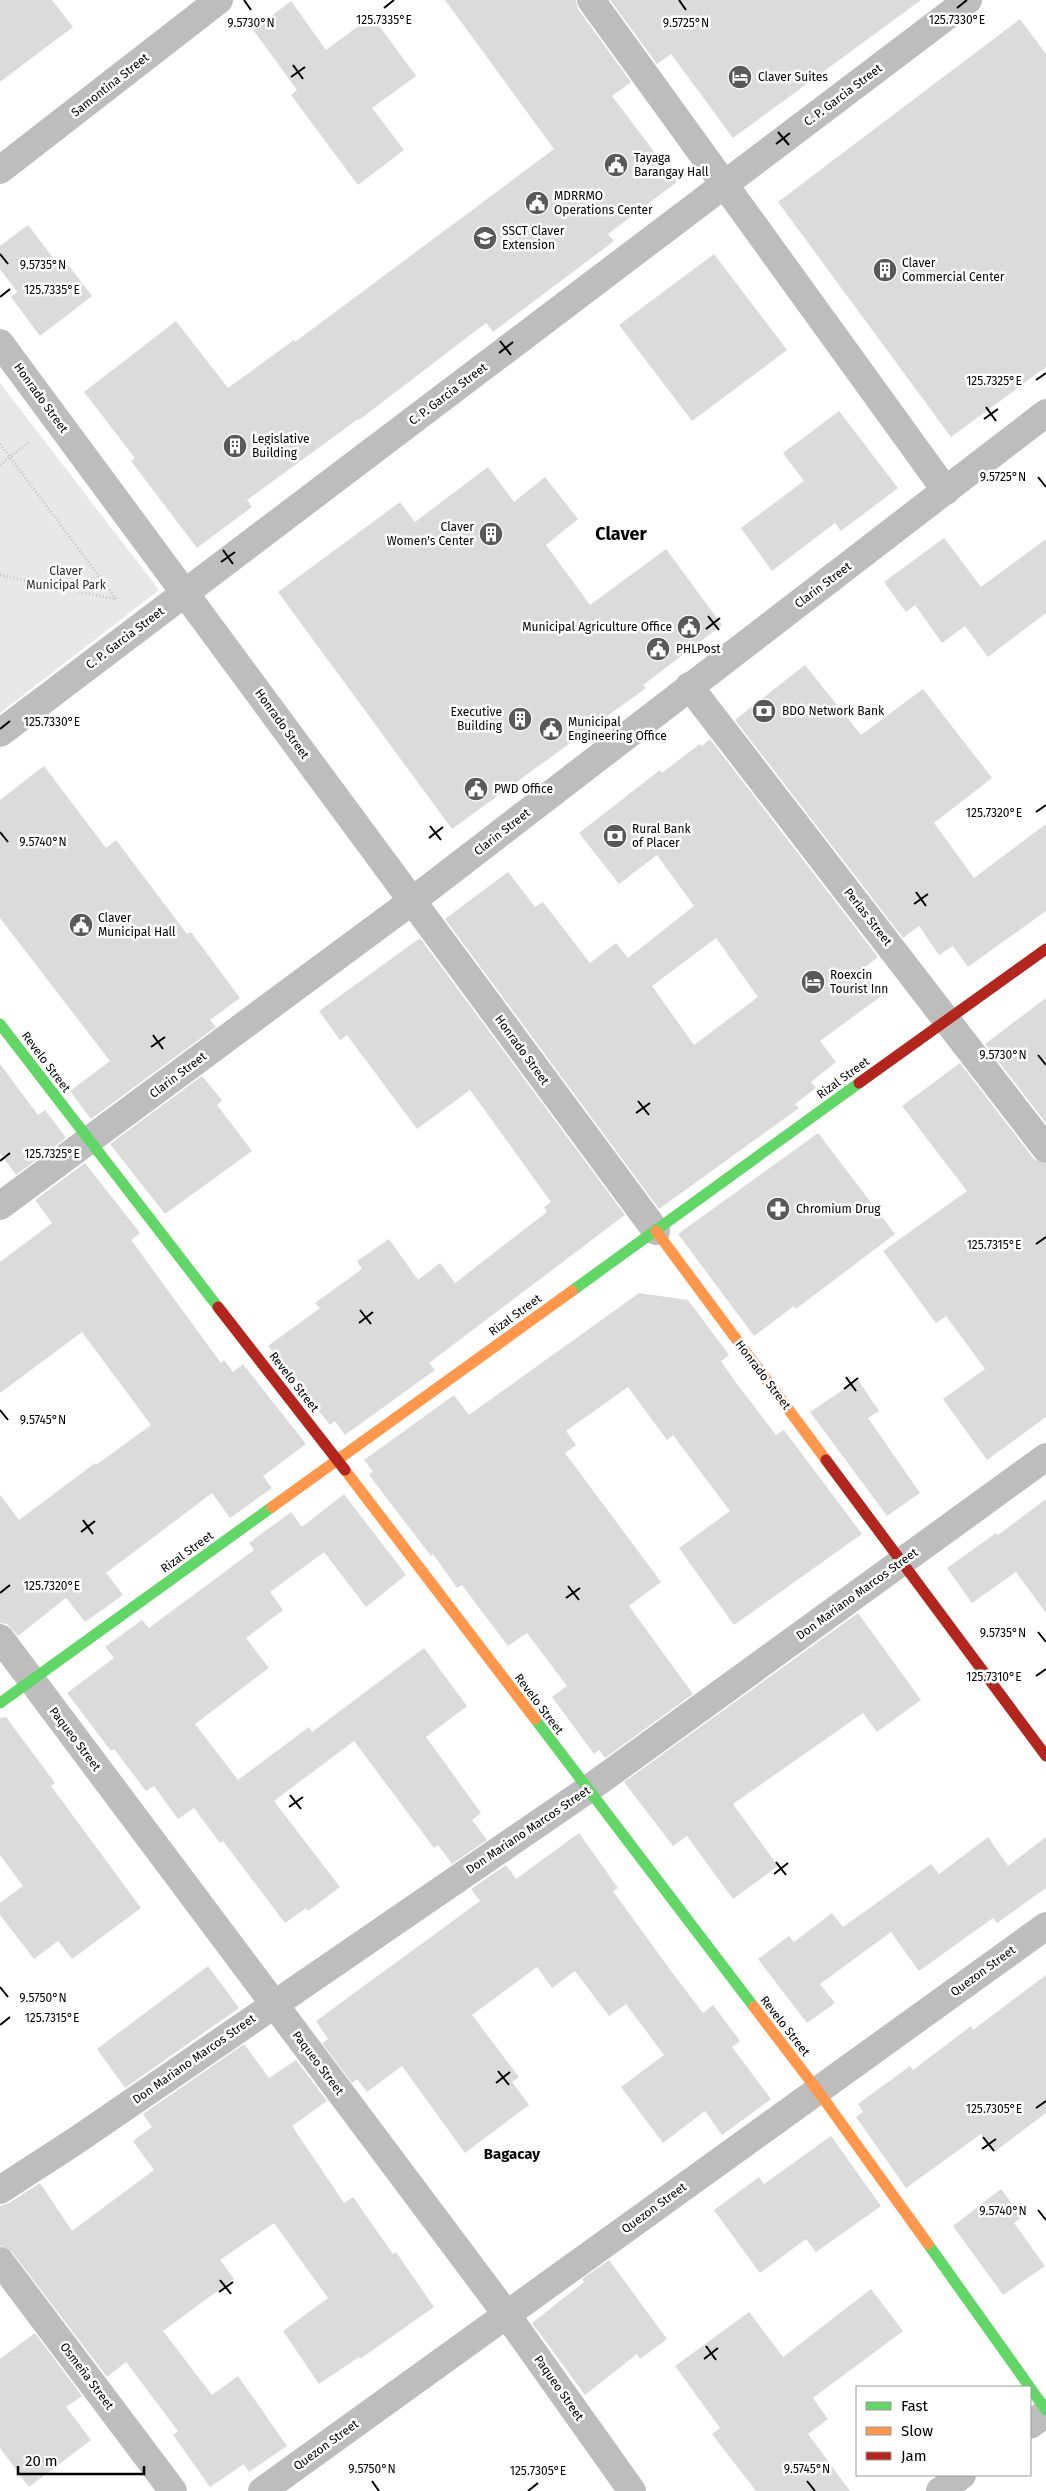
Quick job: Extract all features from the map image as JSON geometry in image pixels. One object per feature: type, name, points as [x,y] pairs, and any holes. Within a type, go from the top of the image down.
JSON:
[{"type":"street","name":"Samontina Street","points":[[0,170],[219,0]]},
{"type":"street","points":[[591,0],[946,492]]},
{"type":"street","name":"C. P. Garcia Street","points":[[0,733],[968,0]]},
{"type":"street","name":"Honrado Street","points":[[0,342],[1046,1756]]},
{"type":"street","name":"Clarin Street","points":[[0,1206],[412,901],[689,686],[1046,414]]},
{"type":"street","name":"Perlas Street","points":[[689,686],[1046,1149]]},
{"type":"street","name":"Rizal Street","points":[[0,1703],[1046,949]]},
{"type":"street","name":"Revelo Street","points":[[0,1024],[88,1141],[338,1460],[587,1790],[818,2091],[1028,2386]]},
{"type":"street","name":"Don Mariano Marcos Street","points":[[0,2190],[77,2140],[587,1790],[1046,1457]]},
{"type":"street","name":"Paqueo Street","points":[[0,1638],[273,2005],[507,2314],[632,2491]]},
{"type":"street","name":"Quezon Street","points":[[262,2491],[1046,1926]]},
{"type":"street","name":"Osmeña Street","points":[[0,2261],[173,2491]]},
{"type":"street","name":"Revelo Street","points":[[1031,2390],[1046,2411]]},
{"type":"street","points":[[1031,2424],[1046,2411]]},
{"type":"street","points":[[940,2491],[961,2476]]},
{"type":"path","points":[[0,444],[116,599],[0,575]]},
{"type":"green space","name":"Claver Municipal Park","points":[[0,383],[159,590],[0,713]]},
{"type":"building","points":[[0,0],[52,0],[73,27],[0,82]]},
{"type":"building","points":[[445,0],[576,0],[578,9],[631,82],[612,96],[677,182],[608,234],[614,241],[493,332],[486,323],[359,420],[247,500],[252,507],[197,548],[131,461],[135,458],[84,392],[176,321],[228,388],[294,340],[295,342],[554,149]]},
{"type":"building","points":[[610,0],[921,0],[733,138],[671,54],[657,64]]},
{"type":"building","points":[[291,1],[326,50],[372,16],[416,76],[372,108],[404,150],[358,185],[291,95],[297,90],[253,30]]},
{"type":"building","points":[[1020,19],[1046,54],[1046,367],[951,437],[778,202]]},
{"type":"building","points":[[28,225],[57,263],[63,258],[92,296],[40,336],[11,297],[17,292],[0,269],[0,246]]},
{"type":"building","points":[[714,254],[787,350],[692,421],[619,325]]},
{"type":"building","points":[[839,411],[898,488],[841,531],[835,523],[772,571],[741,528],[804,481],[783,453]]},
{"type":"building","points":[[488,467],[514,502],[545,477],[578,519],[546,545],[590,605],[666,549],[722,625],[643,685],[646,688],[452,829],[278,592],[400,502],[415,522]]},
{"type":"building","points":[[944,538],[981,587],[1046,539],[1046,613],[988,657],[965,626],[942,643],[915,605],[906,612],[884,582]]},
{"type":"building","points":[[805,665],[861,735],[923,689],[992,778],[934,823],[974,878],[1046,824],[1046,911],[968,967],[953,946],[939,955],[919,926],[903,938],[735,720]]},
{"type":"building","points":[[710,739],[878,957],[864,968],[884,994],[820,1041],[836,1062],[811,1082],[816,1088],[795,1104],[799,1108],[659,1209],[445,919],[508,872],[535,907],[543,902],[590,963],[616,943],[628,958],[694,906],[657,855],[619,884],[579,833],[660,770],[662,773],[700,744],[702,746]],"holes":[[[716,938],[758,997],[694,1045],[652,986]]]},
{"type":"building","name":"Claver Municipal Hall","points":[[44,766],[106,848],[116,840],[187,934],[191,932],[240,998],[210,1020],[216,1027],[91,1119],[70,1091],[110,1061],[0,918],[0,800]]},
{"type":"building","points":[[420,938],[625,1215],[429,1363],[435,1370],[345,1435],[335,1421],[330,1425],[268,1346],[320,1308],[315,1303],[362,1269],[357,1261],[389,1239],[418,1280],[440,1263],[455,1283],[547,1212],[544,1207],[551,1202],[470,1090],[417,1129],[347,1035],[340,1040],[319,1011]]},
{"type":"building","points":[[1046,998],[1046,1123],[985,1044]]},
{"type":"building","points":[[960,1063],[1034,1159],[1046,1164],[1046,1417],[987,1460],[943,1399],[985,1369],[946,1316],[936,1323],[883,1251],[967,1191],[902,1106]]},
{"type":"building","points":[[0,1064],[38,1115],[45,1110],[66,1138],[16,1175],[0,1153]]},
{"type":"building","points":[[202,1076],[222,1100],[217,1105],[252,1151],[165,1214],[110,1144]]},
{"type":"building","points":[[818,1133],[895,1234],[796,1309],[794,1306],[754,1336],[678,1234]]},
{"type":"building","points":[[85,1163],[140,1233],[131,1240],[221,1363],[224,1360],[233,1372],[243,1364],[306,1444],[263,1476],[272,1488],[230,1518],[212,1493],[106,1573],[123,1595],[85,1622],[66,1598],[18,1636],[7,1624],[0,1623],[0,1495],[19,1520],[95,1463],[96,1465],[151,1425],[82,1332],[0,1393],[0,1262],[52,1223],[35,1200]]},
{"type":"building","points":[[639,1293],[688,1300],[729,1355],[721,1361],[734,1380],[776,1435],[784,1430],[862,1534],[734,1625],[679,1548],[730,1511],[673,1435],[667,1440],[628,1387],[566,1431],[576,1445],[565,1453],[661,1582],[629,1606],[693,1694],[605,1758],[599,1750],[594,1754],[552,1697],[567,1686],[527,1633],[508,1646],[462,1585],[457,1588],[433,1554],[431,1556],[369,1475],[373,1471],[364,1460],[454,1395],[469,1415]]},
{"type":"building","points":[[858,1380],[879,1411],[868,1418],[920,1493],[887,1516],[810,1412]]},
{"type":"building","points":[[344,1494],[406,1575],[366,1607],[324,1552],[270,1592],[283,1610],[246,1638],[269,1668],[195,1724],[238,1780],[309,1727],[312,1732],[424,1648],[467,1706],[426,1737],[481,1813],[472,1820],[487,1840],[452,1864],[438,1845],[434,1848],[354,1741],[274,1801],[340,1887],[308,1911],[306,1908],[285,1923],[223,1841],[220,1843],[194,1808],[178,1819],[154,1786],[146,1791],[114,1749],[111,1751],[67,1693],[114,1658],[105,1647],[142,1620],[149,1628],[254,1550],[249,1543],[291,1512],[302,1527]]},
{"type":"building","points":[[1046,1499],[1046,1613],[1016,1572],[972,1603],[947,1568],[996,1533],[998,1535]]},
{"type":"building","points":[[858,1613],[921,1700],[877,1732],[863,1713],[733,1804],[778,1866],[733,1899],[687,1836],[673,1846],[624,1782]]},
{"type":"building","points":[[6,1717],[55,1783],[51,1786],[141,1908],[72,1959],[58,1941],[34,1959],[0,1915],[0,1903],[23,1886],[0,1855],[0,1718]]},
{"type":"building","points":[[579,1833],[618,1888],[613,1891],[703,2013],[713,2005],[740,2041],[732,2047],[771,2099],[722,2135],[705,2111],[663,2143],[621,2087],[664,2055],[626,2004],[609,2016],[575,1971],[552,1988],[537,1967],[472,2015],[519,2077],[512,2082],[529,2105],[465,2153],[402,2066],[367,2092],[357,2079],[352,2083],[322,2043],[328,2039],[316,2021],[480,1901],[471,1889],[506,1865],[516,1879]]},
{"type":"building","points":[[988,1837],[1008,1866],[1046,1837],[1046,1888],[997,1923],[993,1918],[919,1971],[891,1932],[820,1984],[835,2003],[807,2023],[758,1959],[789,1936],[794,1942],[832,1913],[843,1927],[931,1864],[939,1874]]},
{"type":"building","points":[[208,1966],[239,2008],[125,2088],[97,2049]]},
{"type":"building","points":[[1046,1975],[1046,2113],[994,2152],[981,2134],[906,2188],[856,2117],[863,2112],[858,2104],[910,2066],[913,2070],[971,2026],[973,2030]]},
{"type":"building","points":[[244,2044],[269,2078],[296,2060],[327,2101],[292,2126],[344,2203],[353,2197],[393,2254],[396,2252],[434,2307],[360,2359],[359,2357],[319,2384],[283,2331],[328,2298],[274,2223],[220,2260],[234,2279],[163,2331],[212,2395],[238,2376],[287,2446],[249,2472],[244,2464],[210,2487],[173,2435],[178,2431],[126,2362],[107,2377],[12,2252],[0,2246],[0,2206],[9,2203],[40,2183],[72,2231],[154,2170],[133,2141],[152,2127],[143,2114]]},
{"type":"building","points":[[831,2136],[881,2206],[816,2252],[806,2239],[760,2273],[714,2210],[759,2177],[764,2184]]},
{"type":"building","points":[[1001,2189],[1022,2217],[1014,2223],[1045,2266],[1003,2295],[953,2226]]},
{"type":"building","points":[[609,2260],[667,2339],[640,2359],[637,2354],[585,2395],[532,2323],[584,2282],[582,2279]]},
{"type":"building","points":[[871,2289],[903,2331],[813,2398],[828,2419],[808,2434],[850,2491],[756,2491],[712,2434],[720,2428],[675,2366],[749,2312],[783,2357]]},
{"type":"building","points":[[35,2333],[82,2396],[66,2407],[91,2440],[29,2487],[0,2448],[0,2359]]},
{"type":"traffic: fast","points":[[0,1024],[218,1307]]},
{"type":"traffic: fast","points":[[572,1291],[859,1083]]},
{"type":"traffic: fast","points":[[0,1703],[272,1507]]},
{"type":"traffic: fast","points":[[535,1719],[754,2007]]},
{"type":"traffic: fast","points":[[928,2244],[1029,2386]]},
{"type":"traffic: fast","points":[[1031,2389],[1046,2410]]},
{"type":"traffic: slow","points":[[656,1231],[826,1460]]},
{"type":"traffic: slow","points":[[272,1507],[572,1291]]},
{"type":"traffic: slow","points":[[345,1470],[535,1719]]},
{"type":"traffic: slow","points":[[754,2007],[818,2091],[928,2244]]},
{"type":"traffic: jam","points":[[859,1083],[1046,949]]},
{"type":"traffic: jam","points":[[218,1307],[345,1470]]},
{"type":"traffic: jam","points":[[826,1460],[1046,1756]]},
{"type":"place","name":"Claver Suites","points":[[740,77]]},
{"type":"place","name":"Tayaga Barangay Hall","points":[[616,165]]},
{"type":"place","name":"MDRRMO Operations Center","points":[[537,203]]},
{"type":"place","name":"SSCT Claver Extension","points":[[485,238]]},
{"type":"place","name":"Claver Commercial Center","points":[[885,270]]},
{"type":"place","name":"Legislative Building","points":[[235,446]]},
{"type":"place","name":"Claver Women's Center","points":[[491,534]]},
{"type":"place","name":"Municipal Agriculture Office","points":[[689,627]]},
{"type":"place","name":"PHLPost","points":[[658,649]]},
{"type":"place","name":"BDO Network Bank","points":[[764,711]]},
{"type":"place","name":"Executive Building","points":[[520,719]]},
{"type":"place","name":"Municipal Engineering Office","points":[[551,729]]},
{"type":"place","name":"PWD Office","points":[[476,789]]},
{"type":"place","name":"Rural Bank of Placer","points":[[615,836]]},
{"type":"place","name":"Claver Municipal Hall","points":[[81,925]]},
{"type":"place","name":"Roexcin Tourist Inn","points":[[813,982]]},
{"type":"place","name":"Chromium Drug","points":[[778,1209]]},
{"type":"district","name":"Claver","points":[[621,534]]},
{"type":"district","name":"Bagacay","points":[[512,2154]]}]
